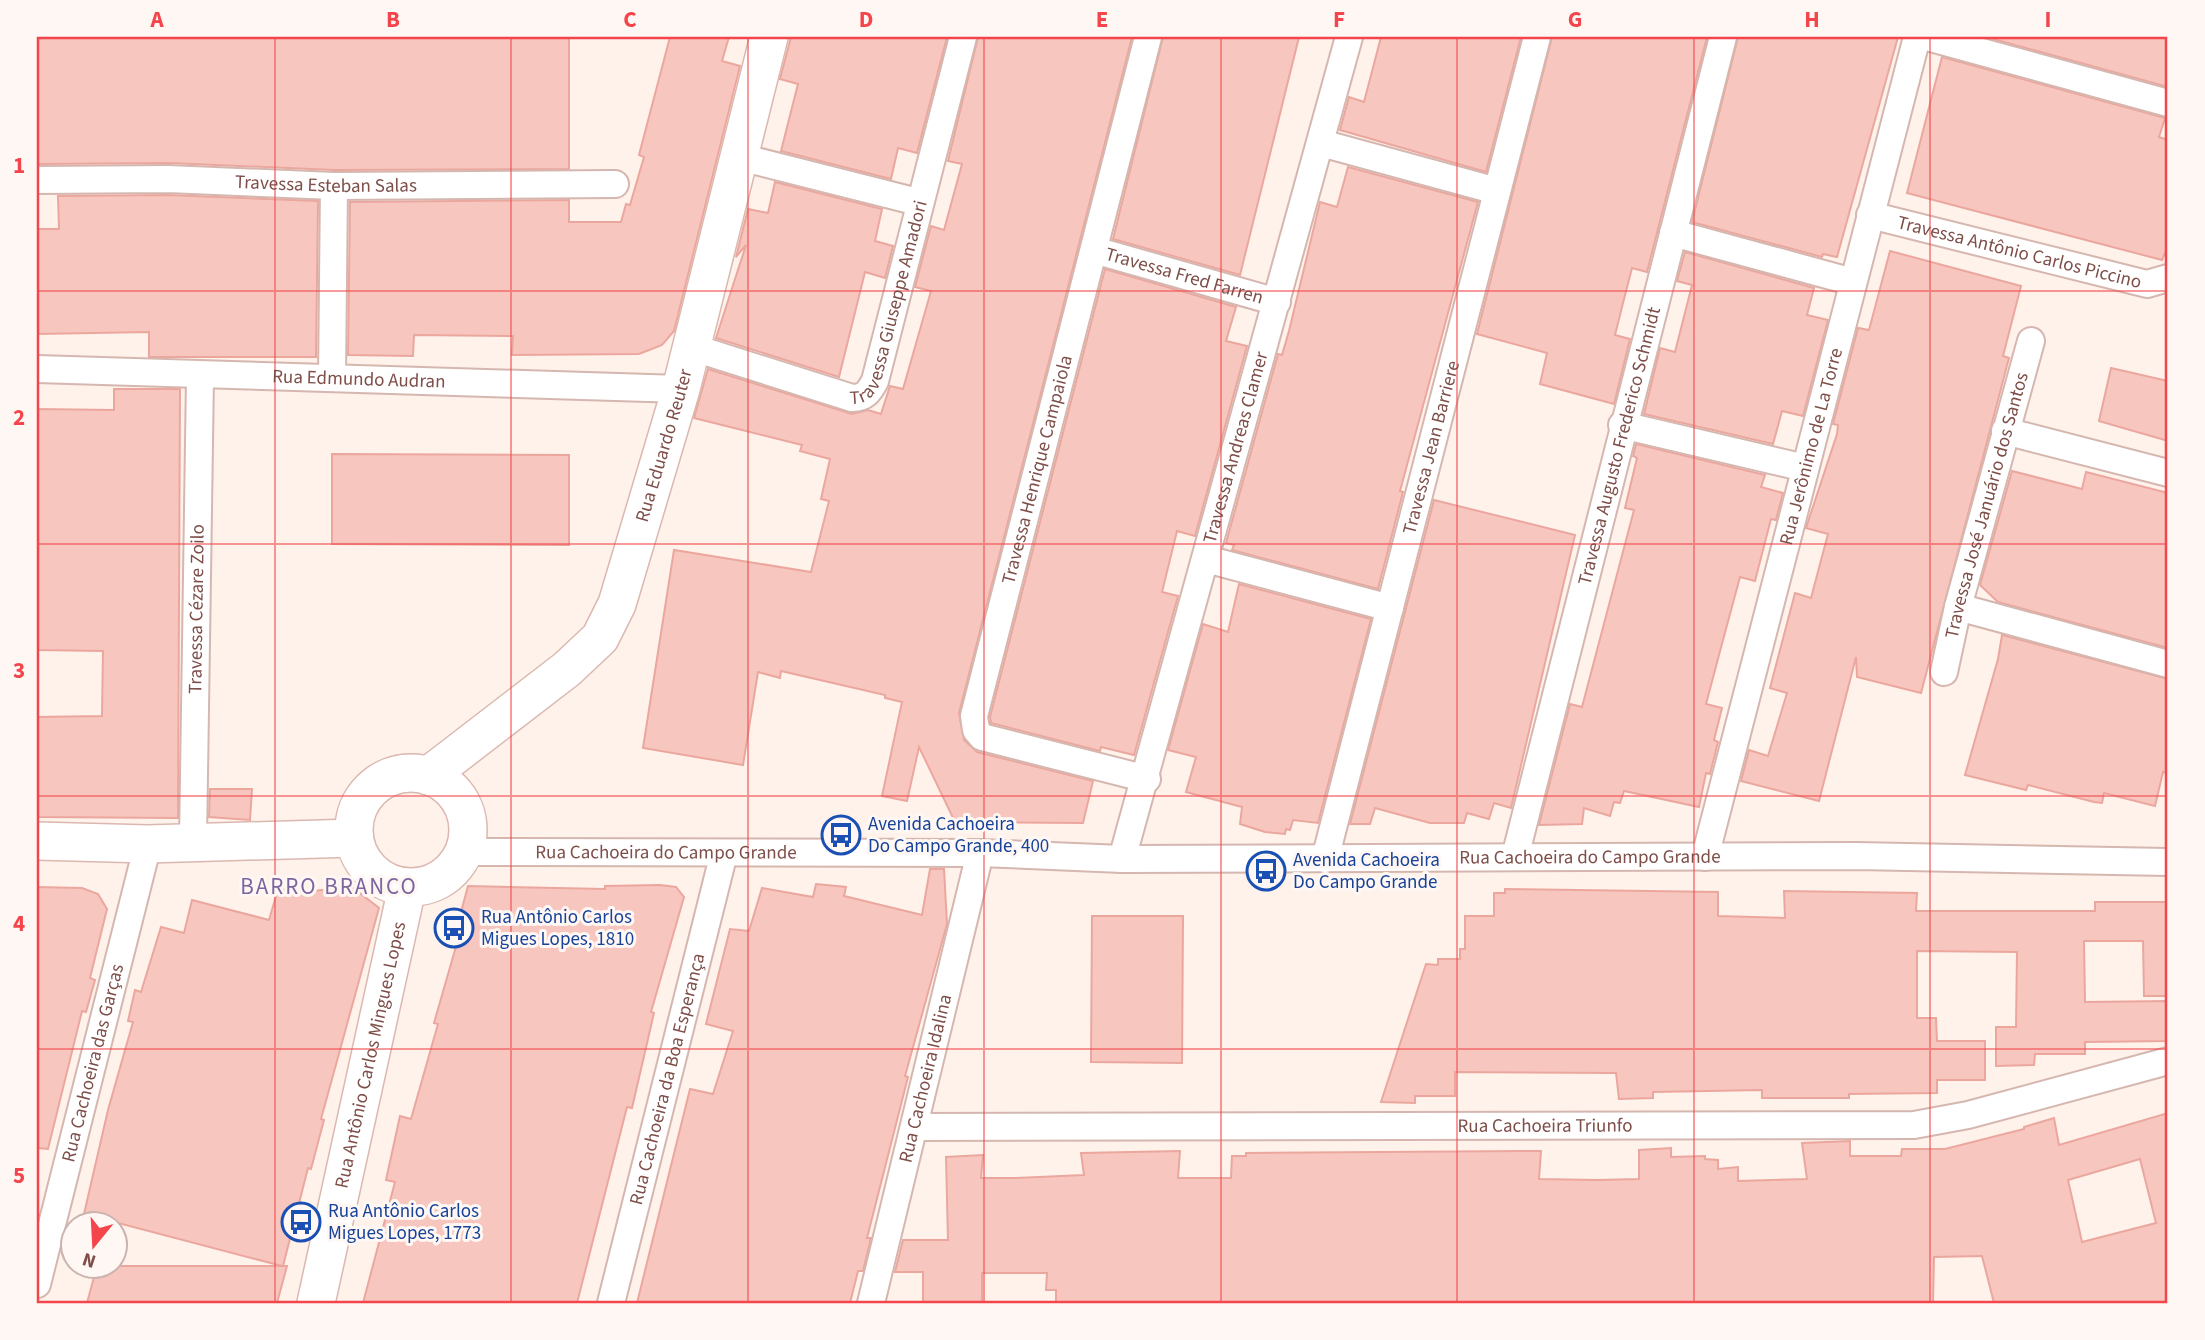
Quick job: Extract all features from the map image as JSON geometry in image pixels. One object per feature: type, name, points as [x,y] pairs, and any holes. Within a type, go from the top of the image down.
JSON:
[{"type":"street","name":"Rua Eduardo Reuter","points":[[428,776],[567,669],[600,638],[617,604],[681,389],[769,37]]},
{"type":"street","name":"Travessa Giuseppe Amadori","points":[[691,346],[852,398],[860,398],[868,393],[875,381],[918,202],[963,37]]},
{"type":"street","name":"Travessa Henrique Campaiola","points":[[1147,779],[982,737],[975,730],[977,699],[1148,37]]},
{"type":"street","name":"Travessa Andreas Clamer","points":[[1122,859],[1147,779],[1321,143],[1347,37]]},
{"type":"street","name":"Travessa Jean Barriere","points":[[1325,859],[1537,37]]},
{"type":"street","name":"Travessa Augusto Frederico Schmidt","points":[[1515,857],[1622,425],[1723,37]]},
{"type":"street","name":"Rua Jerônimo de La Torre","points":[[1705,857],[1917,37]]},
{"type":"street","points":[[1927,37],[2168,103]]},
{"type":"street","points":[[1321,143],[1497,191]]},
{"type":"street","points":[[740,157],[918,202]]},
{"type":"street","name":"Travessa Esteban Salas","points":[[37,180],[168,179],[334,186],[615,184]]},
{"type":"street","points":[[332,378],[334,186]]},
{"type":"street","name":"Travessa Antônio Carlos Piccino","points":[[1870,215],[2147,284],[2168,278]]},
{"type":"street","points":[[1673,233],[1853,282]]},
{"type":"street","name":"Travessa Fred Farren","points":[[1094,250],[1277,302]]},
{"type":"street","name":"Travessa José Januário dos Santos","points":[[1944,672],[1958,607],[2031,341]]},
{"type":"street","name":"Rua Edmundo Audran","points":[[37,369],[200,377],[332,378],[681,389]]},
{"type":"street","name":"Travessa Cézare Zoilo","points":[[193,842],[200,377]]},
{"type":"street","points":[[1622,425],[1805,468]]},
{"type":"street","points":[[2006,431],[2168,473]]},
{"type":"street","points":[[1206,559],[1390,608]]},
{"type":"street","points":[[1958,607],[2168,664]]},
{"type":"street","points":[[413,773],[428,776],[448,786],[460,800],[467,816],[469,834],[465,852],[456,867],[442,879],[425,886],[407,888],[388,883],[372,872],[360,856],[354,838],[355,818],[362,800],[376,785],[393,776],[413,773]]},
{"type":"street","points":[[37,841],[148,844],[354,838]]},
{"type":"street","name":"Rua Cachoeira das Garças","points":[[37,1284],[148,844]]},
{"type":"street","name":"Rua Cachoeira do Campo Grande","points":[[465,852],[980,853],[1122,859],[1856,856],[2168,862]]},
{"type":"street","name":"Rua Cachoeira da Boa Esperança","points":[[611,1303],[724,853]]},
{"type":"street","name":"Rua Cachoeira Idalina","points":[[871,1303],[980,853]]},
{"type":"street","name":"Rua Antônio Carlos Mingues Lopes","points":[[316,1303],[407,888]]},
{"type":"street","name":"Rua Cachoeira Triunfo","points":[[915,1127],[1914,1125],[1968,1115],[2168,1061]]},
{"type":"building","points":[[37,37],[569,37],[569,169],[334,170],[169,163],[37,164]]},
{"type":"building","points":[[670,37],[729,37],[722,61],[740,66],[674,331],[662,345],[639,354],[512,355],[513,336],[414,335],[413,356],[348,355],[350,202],[569,200],[569,222],[621,222],[626,204],[630,205],[644,157],[639,155]]},
{"type":"building","points":[[791,37],[947,37],[917,153],[898,148],[891,179],[781,151],[798,84],[780,79]]},
{"type":"building","points":[[978,37],[1132,37],[959,713],[964,740],[977,752],[1093,781],[1083,823],[955,822],[919,747],[907,801],[882,796],[902,702],[885,698],[885,695],[781,671],[780,678],[758,672],[743,765],[643,748],[674,550],[811,572],[829,501],[821,499],[830,459],[800,451],[802,445],[694,418],[708,369],[852,414],[868,410],[881,414],[890,386],[903,389],[931,291],[915,287],[931,226],[944,230],[962,164],[948,161]]},
{"type":"building","points":[[1163,37],[1299,37],[1240,275],[1113,239]]},
{"type":"building","points":[[1381,37],[1521,37],[1486,172],[1340,130],[1349,97],[1364,102]]},
{"type":"building","points":[[1552,37],[1707,37],[1647,272],[1632,268],[1623,303],[1615,335],[1630,339],[1614,404],[1540,384],[1547,353],[1477,334]]},
{"type":"building","points":[[1738,37],[1898,37],[1837,257],[1823,254],[1822,257],[1692,222]]},
{"type":"building","points":[[1986,37],[2168,37],[2168,87]]},
{"type":"building","points":[[1942,57],[2165,118],[2159,137],[2168,140],[2168,246],[2162,260],[1907,193]]},
{"type":"building","points":[[1348,167],[1478,202],[1400,491],[1403,492],[1378,589],[1232,550],[1234,545],[1226,543],[1278,354],[1282,355],[1289,331],[1320,202],[1337,207]]},
{"type":"building","points":[[775,182],[882,209],[875,241],[893,246],[885,278],[865,272],[839,377],[716,338],[746,245],[736,257],[748,209],[768,213]]},
{"type":"building","points":[[168,195],[318,201],[316,357],[149,357],[149,332],[37,334],[37,229],[59,229],[58,196]]},
{"type":"building","points":[[1890,251],[2021,286],[2003,356],[2009,358],[1921,693],[1857,677],[1856,657],[1819,801],[1741,781],[1749,750],[1768,756],[1787,693],[1770,688],[1795,593],[1811,598],[1828,534],[1806,528],[1837,434],[1838,425],[1833,424],[1858,328],[1869,330]]},
{"type":"building","points":[[1685,252],[1814,288],[1807,315],[1828,320],[1803,416],[1782,411],[1773,444],[1644,414],[1660,348],[1675,352],[1692,285],[1677,281]]},
{"type":"building","points":[[1105,269],[1236,307],[1226,341],[1247,346],[1195,536],[1177,531],[1162,592],[1178,596],[1134,755],[1101,747],[1100,751],[991,723],[990,717]]},
{"type":"building","points":[[2111,368],[2168,381],[2168,441],[2099,421]]},
{"type":"building","points":[[114,389],[180,389],[178,818],[37,817],[37,717],[102,716],[103,651],[37,650],[37,409],[114,410]]},
{"type":"building","points":[[1636,444],[1765,475],[1761,487],[1783,493],[1776,520],[1771,519],[1755,581],[1740,577],[1723,640],[1706,704],[1722,708],[1714,740],[1718,742],[1710,774],[1706,773],[1699,807],[1624,791],[1620,803],[1614,802],[1610,816],[1584,808],[1582,824],[1539,825],[1570,704],[1582,707],[1634,510],[1625,508],[1637,458],[1633,456]]},
{"type":"building","points":[[332,454],[569,455],[569,545],[332,544]]},
{"type":"building","points":[[2012,471],[2082,489],[2086,472],[2168,493],[2168,648],[1998,602],[1980,585]]},
{"type":"building","points":[[1434,500],[1575,535],[1511,808],[1494,803],[1489,819],[1467,813],[1464,823],[1430,823],[1375,808],[1370,824],[1350,824]]},
{"type":"building","points":[[1239,584],[1371,619],[1318,823],[1293,820],[1290,830],[1286,829],[1285,834],[1265,832],[1240,824],[1242,807],[1186,792],[1196,757],[1168,750],[1203,624],[1228,632]]},
{"type":"building","points":[[2002,635],[2168,679],[2168,773],[2163,772],[2155,806],[2104,793],[2102,803],[2094,802],[2028,785],[2026,790],[1965,775],[1998,659]]},
{"type":"building","points":[[210,789],[252,789],[250,820],[209,817]]},
{"type":"building","points":[[930,869],[944,869],[947,924],[905,1076],[908,1077],[867,1238],[871,1238],[863,1271],[858,1271],[850,1303],[637,1303],[690,1089],[713,1094],[733,1031],[706,1024],[730,929],[749,931],[762,888],[813,897],[816,884],[846,887],[844,896],[922,915]]},
{"type":"building","points":[[468,886],[605,889],[605,886],[676,887],[684,897],[651,1012],[654,1013],[632,1108],[627,1107],[577,1303],[363,1303],[395,1182],[386,1180],[400,1116],[411,1119],[438,1024],[434,1023],[461,929],[457,927]]},
{"type":"building","points":[[37,887],[82,888],[98,894],[107,909],[90,978],[95,980],[86,1012],[82,1011],[48,1149],[37,1148]]},
{"type":"building","points":[[352,887],[379,908],[321,1119],[324,1120],[311,1169],[308,1168],[283,1266],[287,1266],[277,1303],[87,1303],[93,1280],[130,1280],[130,1266],[282,1266],[130,1226],[130,1210],[85,1210],[108,1110],[133,1022],[128,1021],[135,990],[141,992],[161,927],[184,933],[192,900],[269,920],[278,889],[303,892]]},
{"type":"building","points":[[1505,889],[1718,892],[1718,916],[1785,918],[1784,891],[1917,893],[1916,911],[2095,911],[2095,902],[2168,902],[2168,996],[2144,996],[2143,941],[2084,941],[2085,1002],[2168,1001],[2166,1041],[2085,1042],[2085,1054],[2035,1054],[2034,1065],[1996,1066],[1996,1027],[2016,1027],[2017,952],[1917,951],[1917,1018],[1936,1018],[1937,1041],[1985,1041],[1985,1080],[1937,1080],[1937,1093],[1849,1094],[1849,1098],[1762,1098],[1762,1090],[1653,1092],[1653,1098],[1619,1099],[1616,1073],[1455,1072],[1455,1096],[1415,1096],[1415,1103],[1381,1102],[1426,964],[1438,965],[1438,959],[1460,959],[1460,949],[1465,949],[1465,916],[1494,916],[1494,893],[1505,893]]},
{"type":"building","points":[[1092,916],[1183,916],[1182,1063],[1091,1062]]},
{"type":"building","points":[[2168,1113],[2168,1303],[1994,1303],[1982,1256],[1934,1257],[1933,1303],[1056,1303],[1056,1290],[1046,1290],[1047,1273],[982,1273],[982,1303],[923,1303],[923,1272],[895,1272],[903,1240],[948,1240],[946,1157],[983,1155],[981,1178],[1015,1178],[1084,1175],[1081,1153],[1180,1151],[1178,1178],[1231,1178],[1232,1156],[1246,1156],[1246,1153],[1541,1151],[1539,1179],[1597,1180],[1639,1179],[1639,1150],[1671,1148],[1671,1157],[1705,1156],[1705,1159],[1718,1160],[1718,1169],[1738,1167],[1738,1181],[1807,1179],[1802,1143],[1850,1141],[1850,1156],[1901,1156],[1902,1149],[1945,1149],[2024,1129],[2054,1118],[2059,1145]],"holes":[[[2140,1159],[2156,1223],[2082,1242],[2068,1180]]]},
{"type":"place","name":"Avenida Cachoeira Do Campo Grande, 400","points":[[841,835]]},
{"type":"place","name":"Avenida Cachoeira Do Campo Grande","points":[[1266,871]]},
{"type":"place","name":"Rua Antônio Carlos Migues Lopes, 1810","points":[[454,928]]},
{"type":"place","name":"Rua Antônio Carlos Migues Lopes, 1773","points":[[301,1222]]},
{"type":"district","name":"BARRO BRANCO","points":[[329,886]]}]
